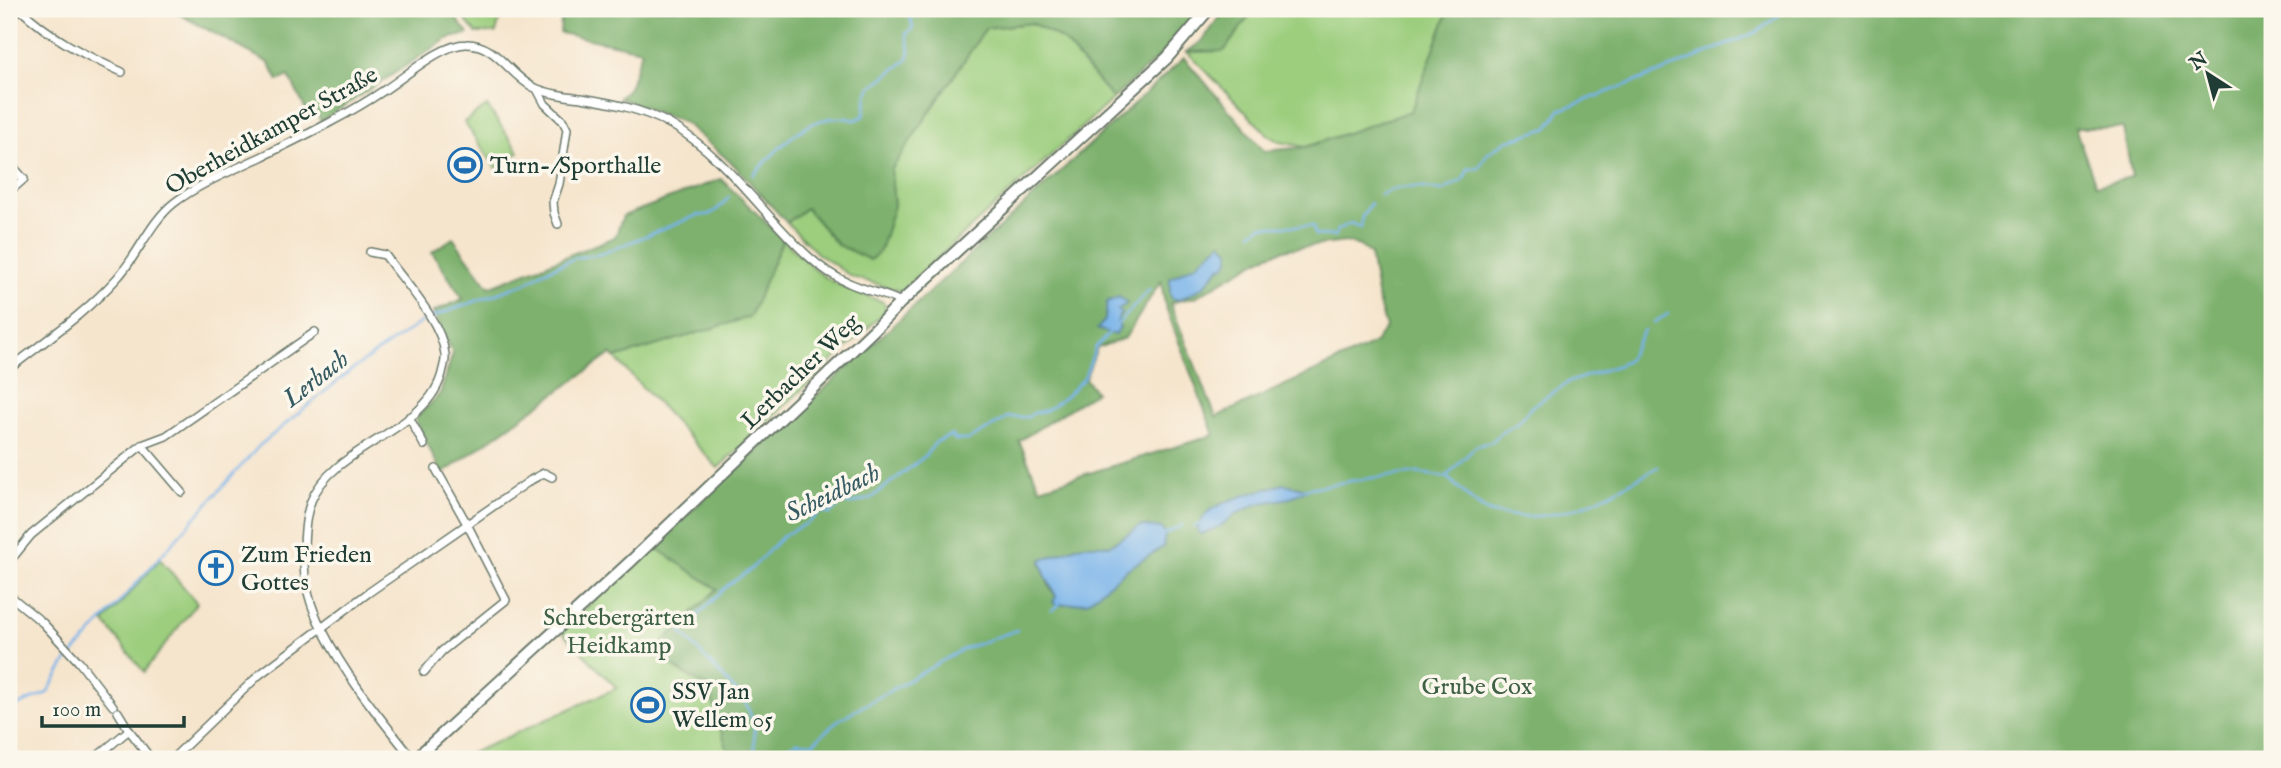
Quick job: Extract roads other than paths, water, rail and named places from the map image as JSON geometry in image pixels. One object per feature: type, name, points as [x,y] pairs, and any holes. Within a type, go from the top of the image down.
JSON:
[{"type":"street","points":[[20,9],[53,37],[122,72]]},
{"type":"street","name":"Lerbacher Weg","points":[[414,759],[620,571],[901,302],[1167,58],[1209,9]]},
{"type":"street","name":"Oberheidkamper Straße","points":[[9,369],[106,290],[128,265],[165,212],[187,194],[318,130],[457,44],[479,45],[494,53],[537,89],[619,105],[669,124],[711,154],[808,256],[829,273],[850,284],[901,302]]},
{"type":"street","points":[[537,89],[545,104],[563,121],[567,129],[559,184],[553,202],[558,224]]},
{"type":"street","points":[[9,162],[24,179],[9,192]]},
{"type":"street","points":[[370,252],[385,256],[436,327],[446,355],[441,382],[429,400],[340,467],[322,484],[311,500],[304,535],[303,566],[309,595],[321,628],[355,686],[414,759]]},
{"type":"street","points":[[9,562],[12,552],[31,535],[142,445],[166,436],[315,332]]},
{"type":"street","points":[[409,417],[424,445]]},
{"type":"street","points":[[142,445],[182,492]]},
{"type":"street","points":[[424,672],[442,651],[506,600],[436,469]]},
{"type":"street","points":[[172,759],[259,675],[321,628],[531,480],[544,473],[552,477]]},
{"type":"street","points":[[9,595],[43,623],[69,651],[151,759]]},
{"type":"street","points":[[94,759],[129,730]]},
{"type":"water","points":[[1222,242],[1229,251],[1225,266],[1220,267],[1203,287],[1179,300],[1172,298],[1170,278],[1197,264]]},
{"type":"water","points":[[1119,297],[1127,303],[1118,310],[1122,314],[1117,324],[1120,327],[1115,335],[1097,329],[1105,320],[1107,302]]},
{"type":"water","points":[[1284,484],[1307,489],[1290,498],[1257,504],[1236,514],[1219,527],[1201,534],[1197,530],[1205,515],[1216,507]]},
{"type":"water","points":[[1141,526],[1161,528],[1165,534],[1163,547],[1126,570],[1087,602],[1057,605],[1053,602],[1056,596],[1041,560],[1082,545],[1110,545]]},
{"type":"waterway","name":"Lerbach","points":[[753,175],[786,142],[810,125],[824,120],[855,120],[864,116],[871,87],[908,59],[910,50],[906,34],[913,28],[908,9]]},
{"type":"waterway","points":[[1380,195],[1403,188],[1442,191],[1463,180],[1468,169],[1479,168],[1487,154],[1506,141],[1548,128],[1560,110],[1757,32],[1787,9]]},
{"type":"waterway","name":"Lerbach","points":[[9,709],[47,693],[66,662],[259,446],[350,371],[424,320],[526,283],[575,258],[601,254],[698,215],[712,213],[729,197]]},
{"type":"waterway","points":[[1252,233],[1261,226],[1313,226],[1315,235],[1335,236],[1337,230],[1351,223],[1361,228],[1362,217],[1371,203]]},
{"type":"waterway","name":"Scheidbach","points":[[1116,326],[1149,290]]},
{"type":"waterway","points":[[1653,323],[1668,314]]},
{"type":"waterway","points":[[1304,489],[1417,473],[1446,477],[1476,446],[1492,442],[1499,434],[1518,423],[1532,406],[1569,382],[1627,361],[1644,330]]},
{"type":"waterway","name":"Scheidbach","points":[[755,759],[754,724],[745,701],[681,632],[727,586],[750,570],[784,535],[809,522],[821,511],[830,514],[842,502],[851,504],[871,498],[925,456],[936,442],[952,435],[955,440],[967,440],[1008,417],[1028,417],[1047,410],[1084,378],[1096,347],[1111,331]]},
{"type":"waterway","points":[[1446,477],[1487,511],[1529,517],[1568,511],[1605,496],[1658,467]]},
{"type":"waterway","points":[[1194,527],[1202,523]]},
{"type":"waterway","points":[[1163,535],[1182,525]]},
{"type":"waterway","points":[[1052,610],[1059,605]]},
{"type":"waterway","points":[[765,759],[797,742],[813,743],[837,721],[963,649],[1017,630]]},
{"type":"place","name":"Turn-/Sporthalle","points":[[465,165]]},
{"type":"place","name":"Zum Frieden Gottes","points":[[216,568]]},
{"type":"place","name":"SSV Jan Wellem 05","points":[[648,705]]},
{"type":"park label","name":"Schrebergärten Heidkamp","points":[[619,631]]},
{"type":"park label","name":"Grube Cox","points":[[1477,686]]}]
